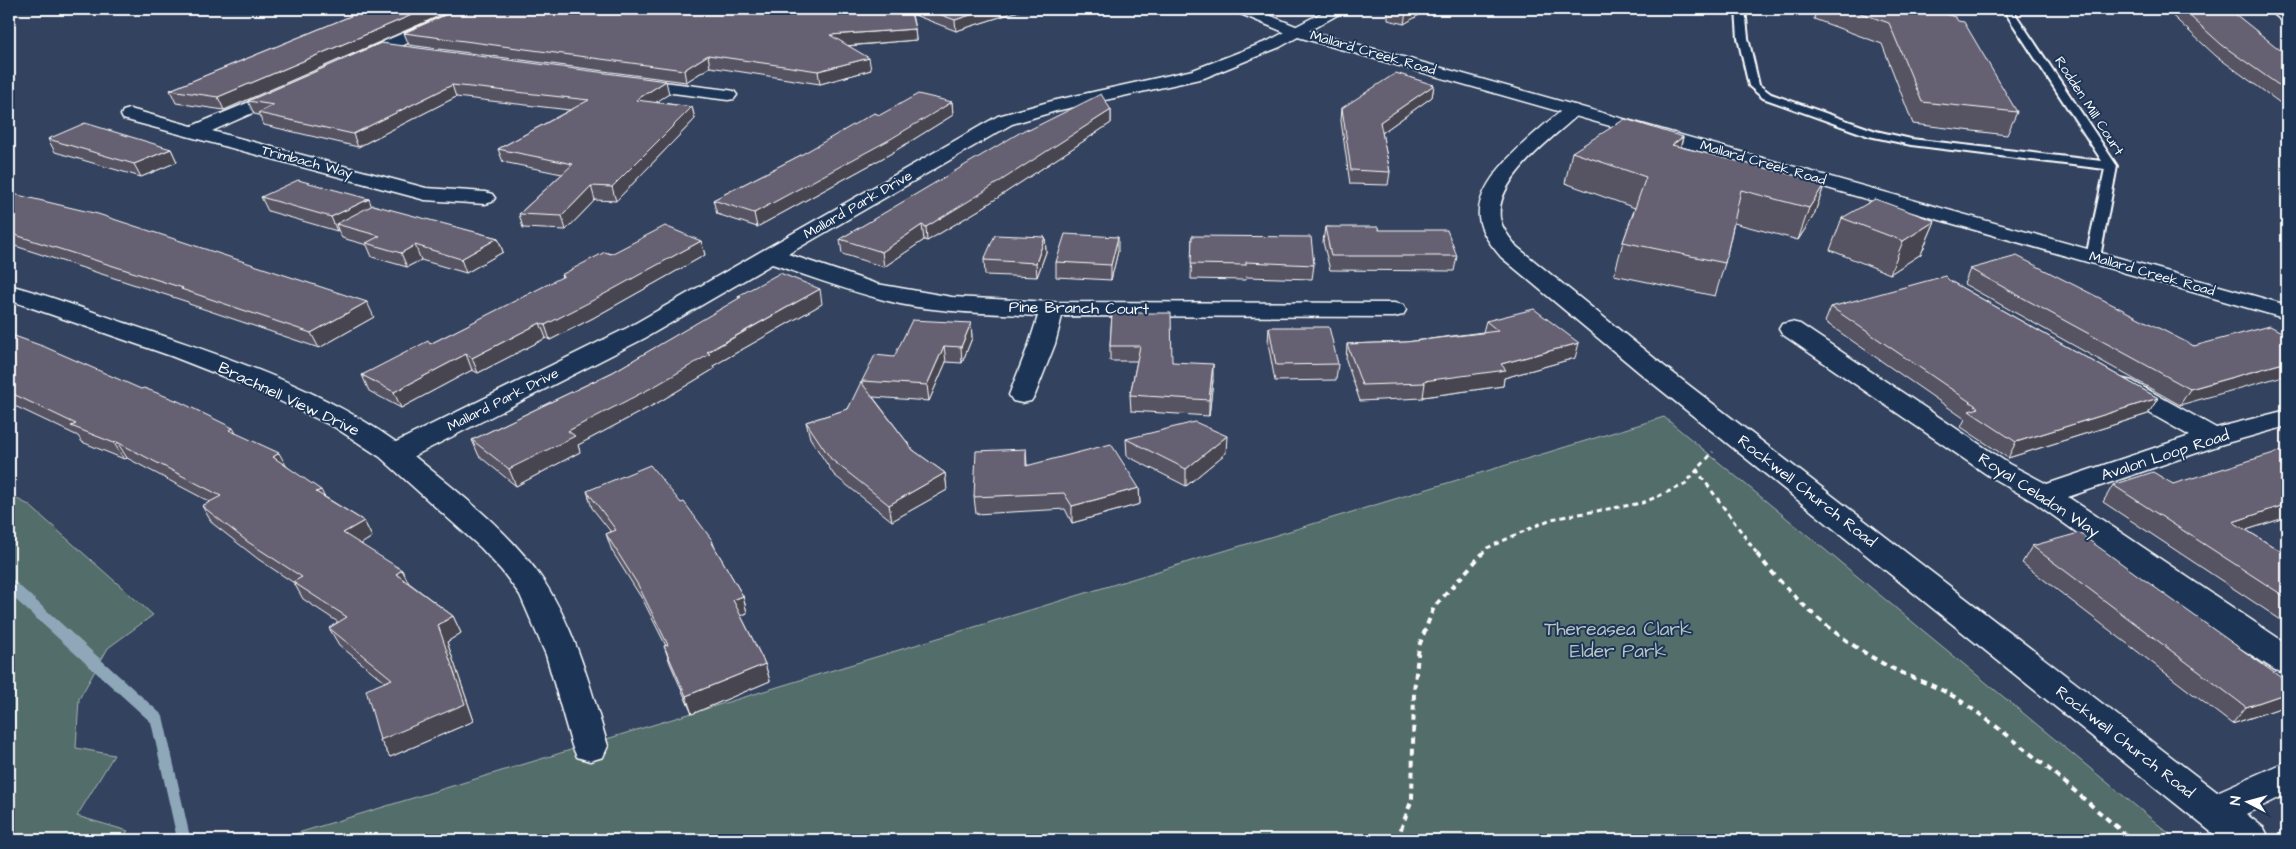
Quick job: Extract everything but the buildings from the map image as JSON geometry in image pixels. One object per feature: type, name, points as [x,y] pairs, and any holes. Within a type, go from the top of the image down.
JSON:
[{"type":"street","points":[[337,68],[471,9]]},
{"type":"street","name":"Mallard Creek Road","points":[[1240,9],[1297,32],[2287,312]]},
{"type":"street","name":"Mallard Park Drive","points":[[395,454],[636,333],[1005,120],[1062,103],[1185,78],[1265,48],[1340,9]]},
{"type":"street","points":[[2276,9],[2287,17]]},
{"type":"street","points":[[382,48],[416,53]]},
{"type":"street","points":[[619,81],[728,95]]},
{"type":"street","points":[[194,132],[301,84]]},
{"type":"street","name":"Rockwell Church Road","points":[[1573,110],[1525,154],[1500,182],[1490,199],[1489,215],[1494,234],[1509,252],[1735,435],[2250,840]]},
{"type":"street","name":"Trimbach Way","points":[[130,114],[425,194],[485,198]]},
{"type":"street","name":"Pine Branch Court","points":[[771,256],[868,289],[902,297],[952,304],[1052,309],[1394,310]]},
{"type":"street","name":"Brachnell View Drive","points":[[9,292],[246,376],[346,422],[395,454],[516,565],[540,601],[562,651],[590,746]]},
{"type":"street","points":[[1022,395],[1042,344],[1052,309]]},
{"type":"street","name":"Royal Celadon Way","points":[[1791,329],[2000,470],[2044,495],[2240,631],[2287,661]]},
{"type":"street","points":[[2100,374],[2213,438]]},
{"type":"street","name":"Avalon Loop Road","points":[[2044,495],[2213,438],[2287,418]]},
{"type":"street","points":[[2214,811],[2287,776]]},
{"type":"lane","points":[[1740,9],[1743,38],[1754,86],[1767,96],[1873,134],[1911,142],[2111,166]]},
{"type":"lane","name":"Rodden Mill Court","points":[[2008,9],[2111,166],[2093,257]]},
{"type":"path","points":[[1397,840],[1412,799],[1414,691],[1419,646],[1434,607],[1487,548],[1550,519],[1642,503],[1684,485],[1706,458],[1735,435]]},
{"type":"path","points":[[1696,470],[1749,544],[1784,588],[1830,630],[1882,663],[1959,700],[2008,736],[2132,840]]},
{"type":"green space","name":"Thereasea Clark Elder Park","points":[[1664,417],[2177,840],[275,840]]},
{"type":"green space","points":[[9,495],[29,505],[153,615],[108,648],[79,699],[76,748],[114,755],[77,816],[128,831],[121,840],[9,840]]},
{"type":"waterway","points":[[9,585],[157,719],[184,840]]}]
